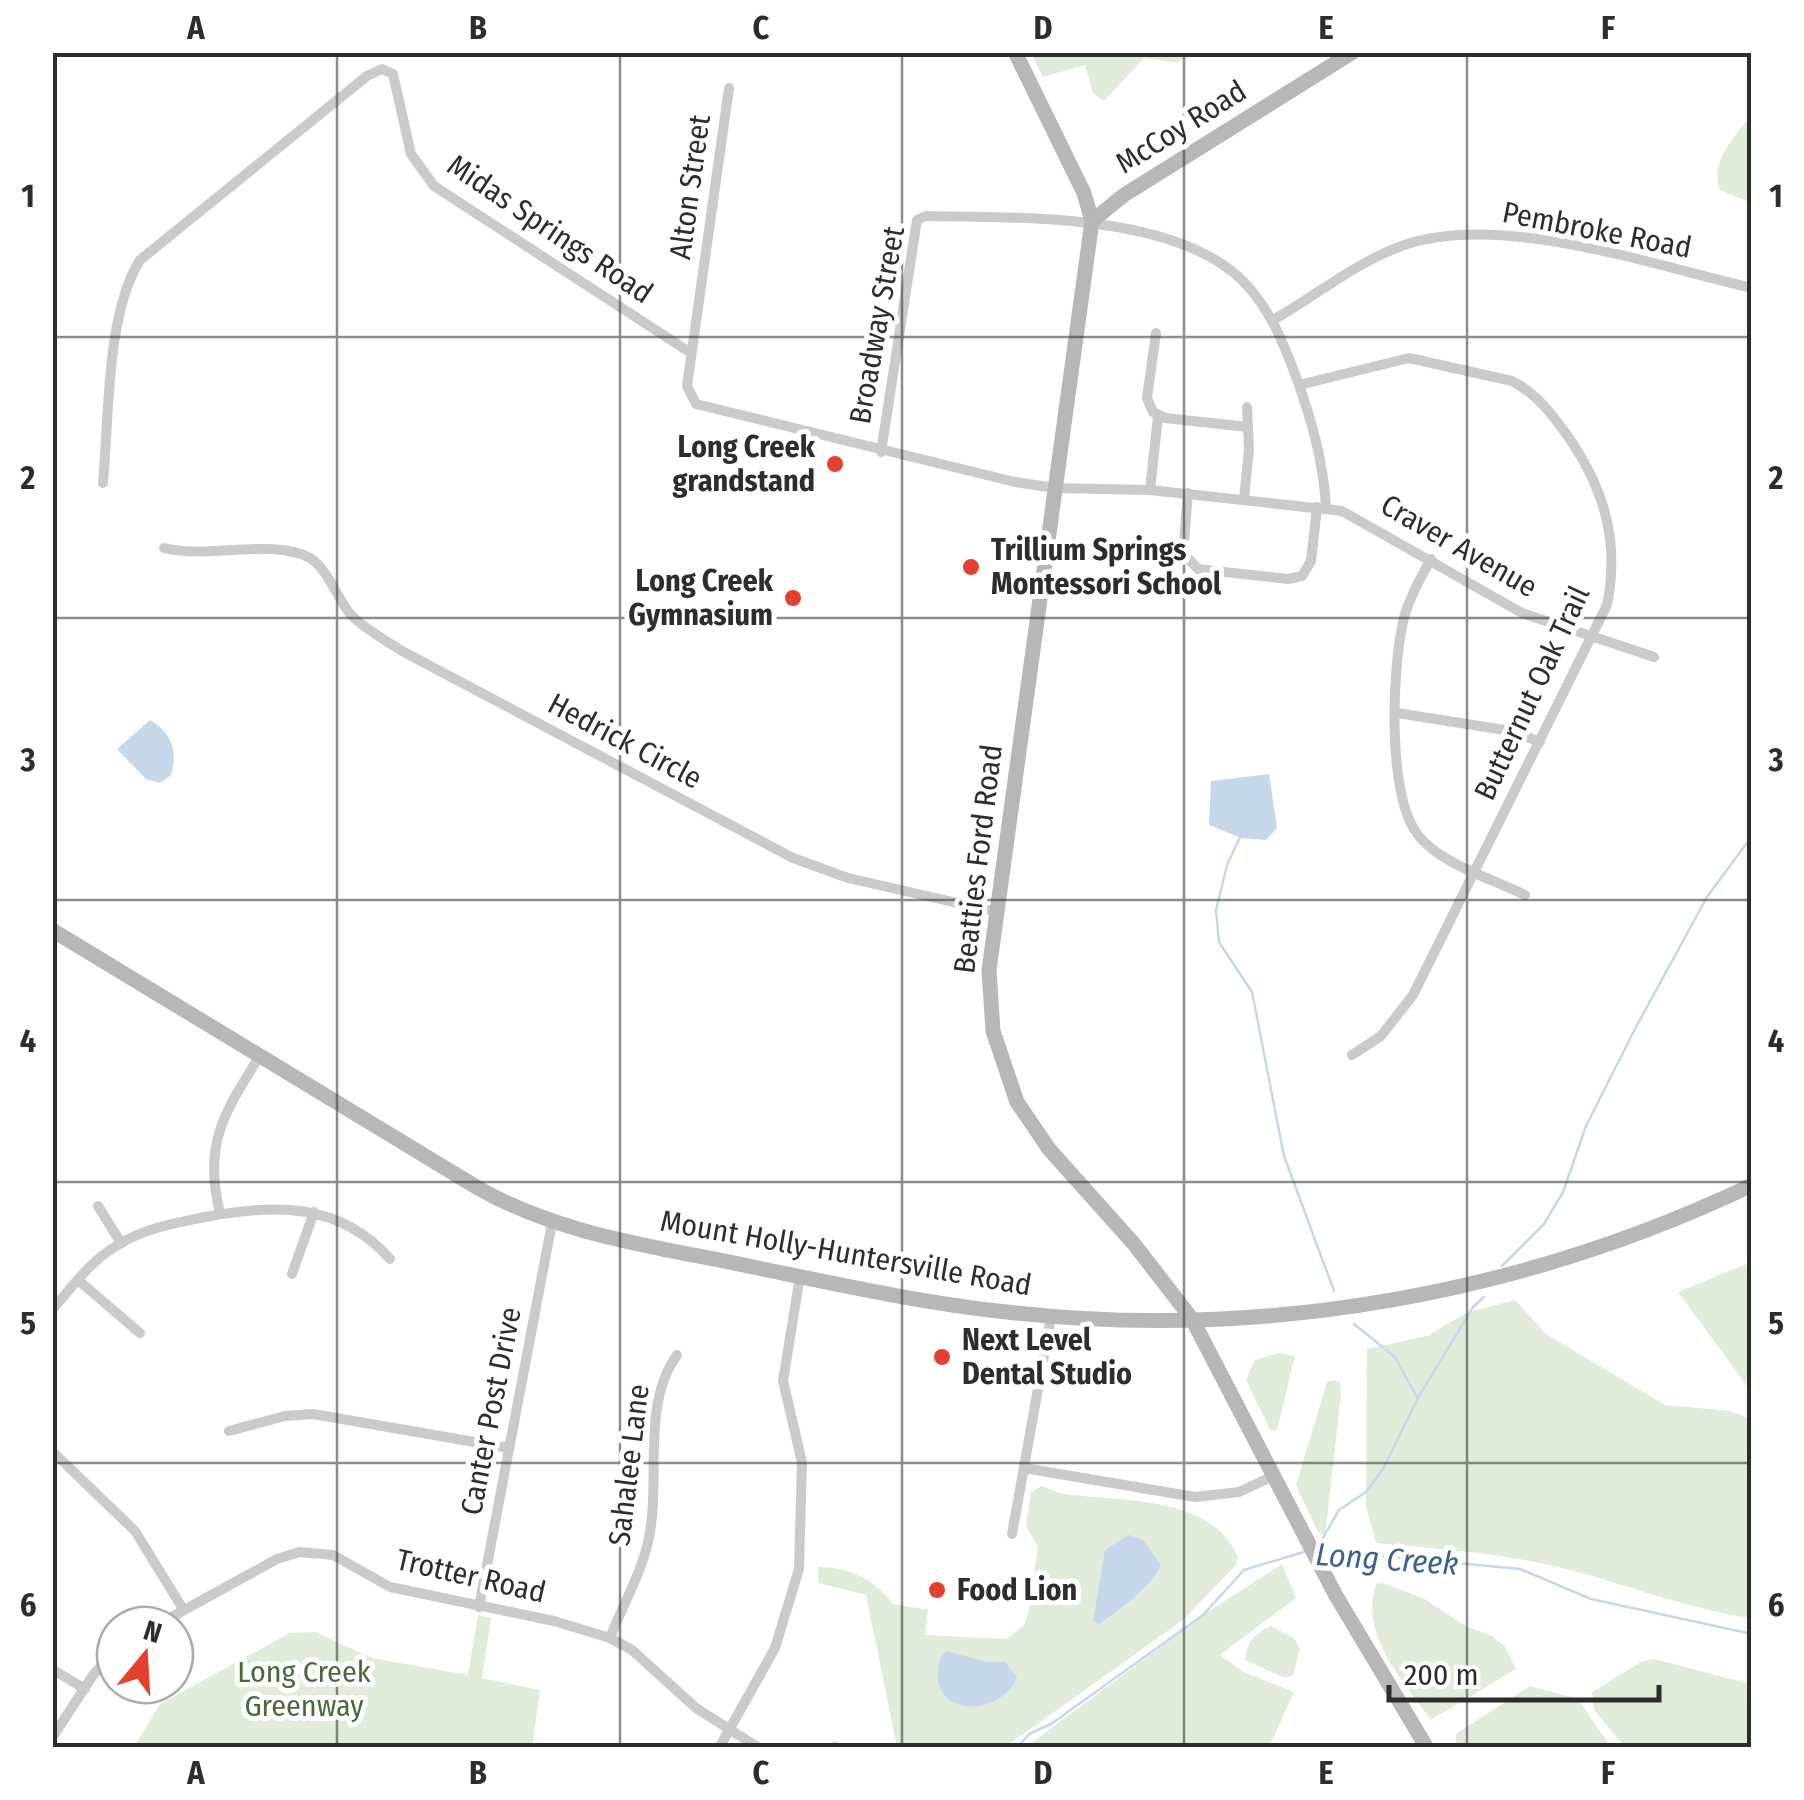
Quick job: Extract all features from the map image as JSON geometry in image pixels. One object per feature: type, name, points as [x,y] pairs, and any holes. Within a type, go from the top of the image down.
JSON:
[{"type":"main road","name":"Beatties Ford Road","points":[[1015,52],[1084,193],[1092,222],[989,970],[990,1012],[998,1054],[1017,1102],[1049,1150],[1134,1244],[1192,1319],[1327,1578],[1427,1748]]},
{"type":"main road","name":"McCoy Road","points":[[1092,222],[1115,200],[1353,52]]},
{"type":"main road","name":"Mount Holly-Huntersville Road","points":[[52,930],[497,1200],[552,1224],[961,1306],[1051,1316],[1192,1319],[1304,1312],[1443,1291],[1604,1246],[1752,1185]]},
{"type":"street","name":"Midas Springs Road","points":[[102,482],[116,340],[131,278],[140,260],[367,76],[382,69],[392,74],[411,154],[434,186],[692,353]]},
{"type":"street","name":"Alton Street","points":[[692,353],[729,88]]},
{"type":"street","name":"Broadway Street","points":[[881,452],[912,234],[921,216],[1092,222]]},
{"type":"street","points":[[1092,222],[1175,244],[1216,261],[1241,280],[1273,320],[1299,385],[1320,458],[1322,508],[1311,560],[1302,576],[1288,579],[1195,568],[1183,553],[1188,493]]},
{"type":"street","name":"Pembroke Road","points":[[1273,320],[1391,250],[1461,233],[1555,244],[1752,288]]},
{"type":"street","points":[[1150,490],[1158,416],[1147,398],[1156,333]]},
{"type":"street","points":[[692,353],[688,390],[696,404],[881,452],[1056,488]]},
{"type":"street","name":"Butternut Oak Trail","points":[[1299,385],[1409,358],[1512,380],[1528,388],[1544,403],[1588,465],[1604,504],[1612,579],[1607,604],[1591,639],[1404,1009],[1381,1036],[1352,1055]]},
{"type":"street","points":[[1244,499],[1247,407]]},
{"type":"street","points":[[1158,416],[1248,427]]},
{"type":"street","name":"Craver Avenue","points":[[1056,488],[1188,493],[1322,508],[1361,518],[1522,614],[1654,658]]},
{"type":"street","name":"Hedrick Circle","points":[[164,548],[186,554],[221,550],[309,558],[350,614],[402,651],[777,850],[848,878],[997,912]]},
{"type":"street","points":[[1431,559],[1403,620],[1397,713],[1399,786],[1406,817],[1420,839],[1525,896]]},
{"type":"street","points":[[1397,713],[1511,731],[1540,742]]},
{"type":"street","points":[[220,1214],[212,1178],[215,1139],[230,1104],[259,1057]]},
{"type":"street","points":[[98,1206],[121,1243]]},
{"type":"street","points":[[52,1310],[78,1280],[121,1243],[155,1228],[220,1214],[275,1207],[314,1212],[354,1228],[390,1259]]},
{"type":"street","points":[[292,1274],[314,1212]]},
{"type":"street","name":"Canter Post Drive","points":[[479,1607],[552,1224]]},
{"type":"street","points":[[720,1748],[775,1648],[799,1569],[802,1462],[783,1382],[800,1276]]},
{"type":"street","points":[[78,1280],[140,1334]]},
{"type":"street","points":[[1012,1534],[1051,1316]]},
{"type":"street","name":"Sahalee Lane","points":[[610,1638],[636,1580],[649,1536],[659,1408],[668,1368],[677,1355]]},
{"type":"street","points":[[229,1431],[285,1416],[313,1414],[509,1448]]},
{"type":"street","points":[[52,1451],[135,1531],[180,1605]]},
{"type":"street","points":[[1024,1468],[1195,1496],[1239,1492],[1275,1475]]},
{"type":"street","name":"Trotter Road","points":[[192,1605],[276,1560],[310,1552],[344,1560],[390,1586],[610,1638],[632,1650],[696,1708],[759,1748]]},
{"type":"street","points":[[52,1669],[85,1688]]},
{"type":"street","points":[[52,1738],[95,1676]]},
{"type":"green space","points":[[1031,53],[1195,53],[1176,63],[1144,58],[1104,101],[1093,93],[1085,65],[1043,77]]},
{"type":"green space","points":[[1751,115],[1751,203],[1720,190],[1718,169],[1725,150]]},
{"type":"green space","points":[[1746,1264],[1752,1273],[1752,1382],[1747,1386],[1678,1292]]},
{"type":"green space","points":[[1515,1300],[1546,1334],[1665,1405],[1731,1411],[1751,1419],[1751,1618],[1704,1609],[1542,1564],[1376,1543],[1366,1507],[1367,1349],[1427,1336],[1466,1313]]},
{"type":"green space","points":[[1279,1353],[1295,1356],[1277,1430],[1270,1430],[1246,1380],[1255,1360]]},
{"type":"green space","points":[[1327,1382],[1340,1382],[1341,1395],[1325,1536],[1318,1532],[1296,1485]]},
{"type":"green space","points":[[1042,1486],[1059,1493],[1185,1511],[1207,1521],[1225,1536],[1238,1557],[1236,1565],[1183,1620],[1005,1747],[897,1747],[866,1595],[818,1583],[818,1567],[851,1572],[869,1581],[893,1604],[928,1610],[925,1635],[1007,1639],[1024,1625],[1028,1615],[1038,1547],[1026,1526],[1031,1492]]},
{"type":"green space","points":[[1282,1564],[1296,1598],[1220,1655],[1244,1672],[1294,1692],[1269,1747],[1026,1747],[1209,1611]]},
{"type":"green space","points":[[1376,1584],[1423,1598],[1467,1627],[1492,1636],[1505,1647],[1516,1669],[1431,1720],[1397,1674],[1379,1640],[1372,1603]]},
{"type":"green space","name":"Long Creek Greenway","points":[[478,1615],[491,1618],[482,1678],[540,1690],[532,1747],[134,1747],[159,1705],[195,1705],[195,1685],[290,1633],[315,1632],[372,1658],[468,1675]]},
{"type":"green space","points":[[1271,1626],[1294,1638],[1300,1649],[1293,1675],[1285,1678],[1245,1660],[1252,1639]]},
{"type":"green space","points":[[1654,1659],[1751,1684],[1751,1747],[1625,1747],[1594,1710],[1592,1692],[1641,1662]]},
{"type":"green space","points":[[1530,1686],[1578,1699],[1611,1747],[1456,1747],[1456,1734]]},
{"type":"water","points":[[150,720],[164,731],[173,751],[171,775],[160,783],[146,779],[117,749]]},
{"type":"water","points":[[1269,774],[1277,828],[1266,840],[1241,838],[1209,825],[1211,781]]},
{"type":"water","points":[[1129,1535],[1143,1540],[1161,1565],[1134,1598],[1099,1624],[1093,1622],[1105,1550]]},
{"type":"water","points":[[946,1651],[987,1662],[1005,1662],[1017,1677],[1009,1690],[985,1705],[958,1704],[947,1698],[940,1687],[939,1663]]},
{"type":"waterway","points":[[1502,1266],[1544,1224],[1563,1192],[1586,1126],[1636,1027],[1707,897],[1752,836]]},
{"type":"waterway","points":[[1240,837],[1227,865],[1216,910],[1219,942],[1252,992],[1284,1156],[1334,1291]]},
{"type":"waterway","points":[[1317,1548],[1339,1510],[1366,1492],[1383,1469],[1418,1398],[1473,1307],[1484,1297]]},
{"type":"waterway","points":[[1354,1324],[1395,1357],[1417,1397]]},
{"type":"waterway","name":"Long Creek","points":[[1319,1550],[1520,1569],[1591,1599],[1752,1634]]},
{"type":"waterway","name":"Long Creek","points":[[1017,1748],[1029,1734],[1051,1724],[1203,1615],[1244,1570],[1307,1551]]},
{"type":"place","name":"Long Creek grandstand","points":[[835,464]]},
{"type":"place","name":"Trillium Springs Montessori School","points":[[971,567]]},
{"type":"place","name":"Long Creek Gymnasium","points":[[793,598]]},
{"type":"place","name":"Next Level Dental Studio","points":[[942,1357]]},
{"type":"place","name":"Food Lion","points":[[937,1590]]}]
